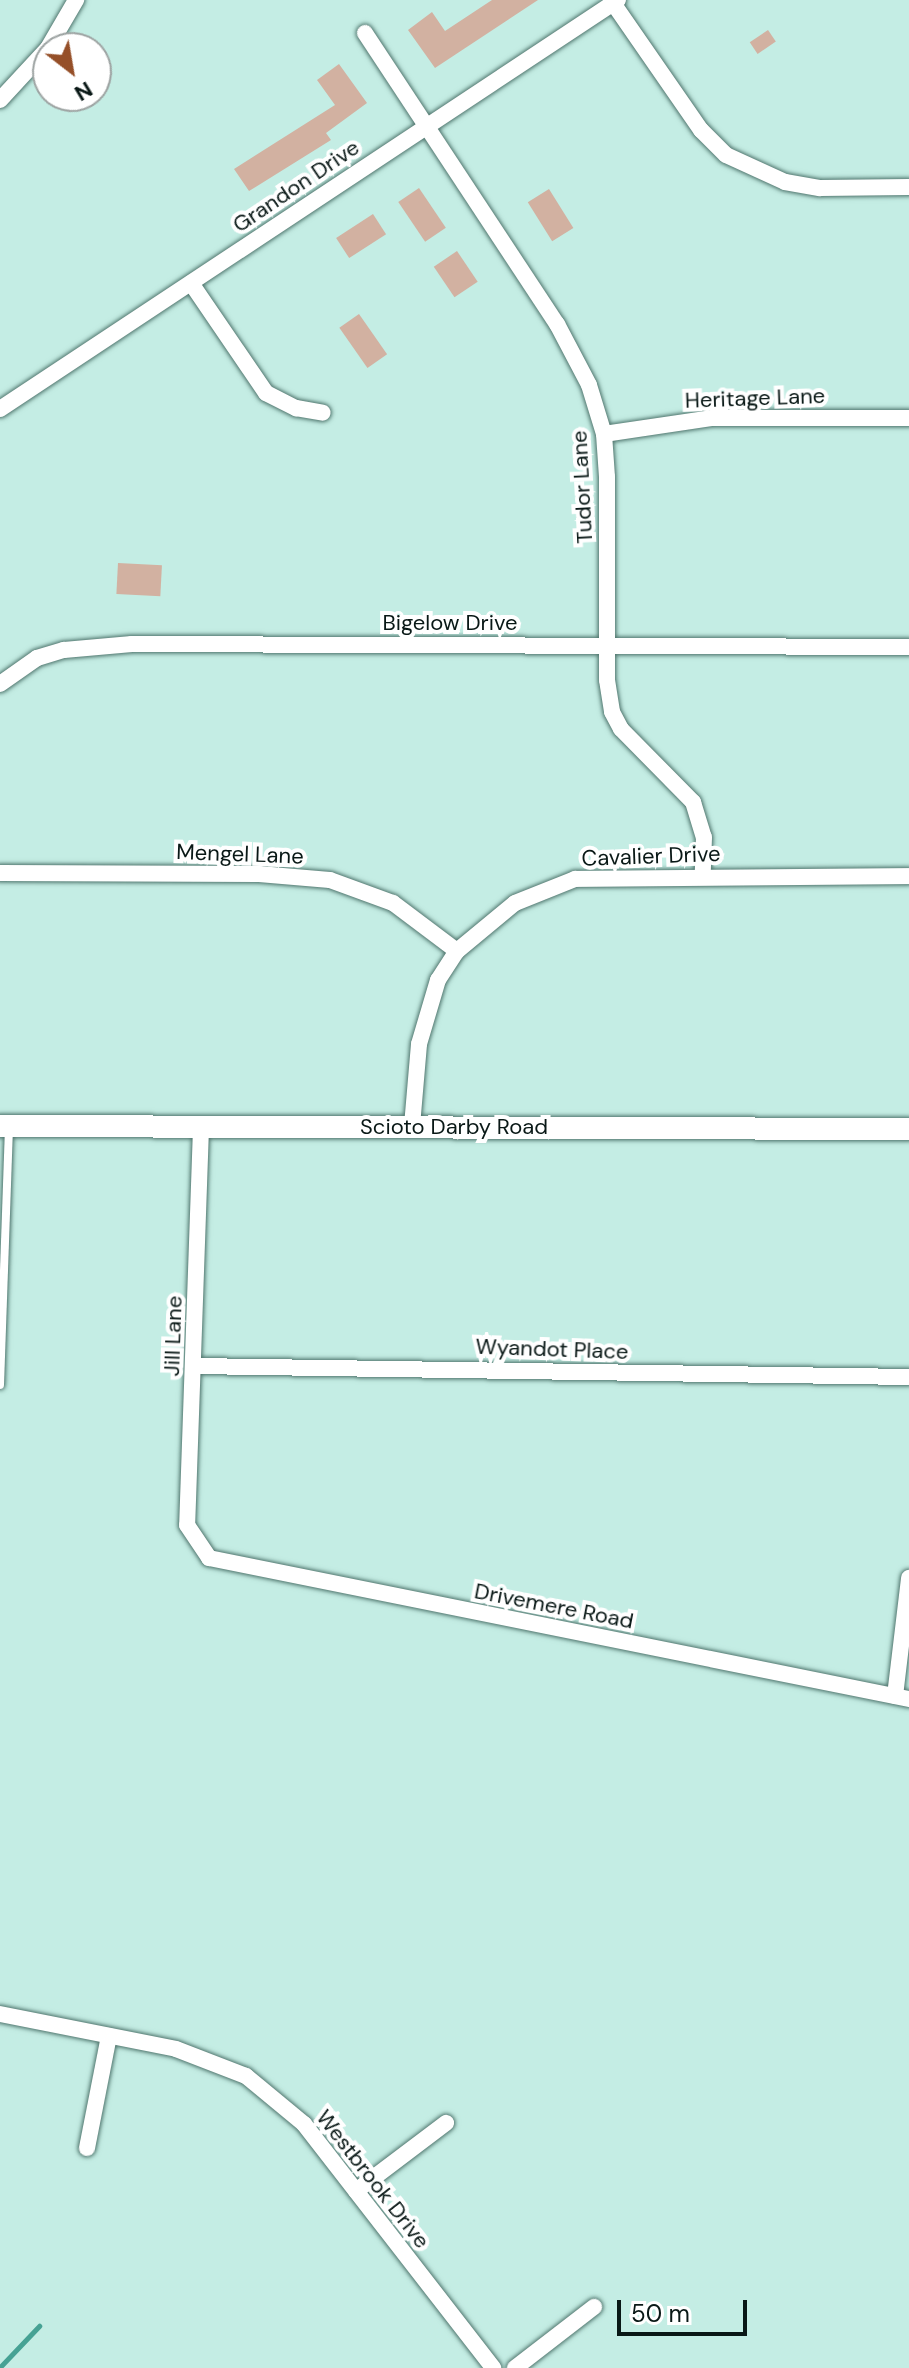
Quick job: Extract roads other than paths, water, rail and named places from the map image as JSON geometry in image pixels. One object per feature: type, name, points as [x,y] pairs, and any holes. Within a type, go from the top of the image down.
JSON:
[{"type":"main road","name":"Scioto Darby Road","points":[[4,1126],[909,1129]]},
{"type":"street","points":[[57,32],[76,0]]},
{"type":"street","points":[[616,1],[701,130],[726,155],[785,182],[820,188],[909,187]]},
{"type":"street","name":"Grandon Drive","points":[[0,409],[616,1]]},
{"type":"street","name":"Tudor Lane","points":[[365,33],[577,358],[604,434],[612,712],[621,729],[693,802],[704,837],[703,875]]},
{"type":"street","points":[[0,100],[32,65]]},
{"type":"street","points":[[191,283],[266,393],[296,408],[323,413]]},
{"type":"street","name":"Heritage Lane","points":[[604,434],[713,418],[909,418]]},
{"type":"street","name":"Bigelow Drive","points":[[0,684],[37,658],[64,650],[132,644],[909,647]]},
{"type":"street","name":"Mengel Lane","points":[[0,873],[259,874],[330,880],[393,903],[457,951]]},
{"type":"street","name":"Cavalier Drive","points":[[412,1126],[413,1084],[428,1004],[457,951],[515,903],[575,879],[703,875],[909,876]]},
{"type":"street","name":"Jill Lane","points":[[195,1545],[187,1525],[187,1504],[201,1128]]},
{"type":"street","name":"Wyandot Place","points":[[194,1366],[909,1377]]},
{"type":"street","name":"Drivemere Road","points":[[195,1545],[209,1558],[227,1563],[902,1698]]},
{"type":"street","points":[[902,1698],[909,1578]]},
{"type":"street","name":"Westbrook Drive","points":[[0,2014],[210,2059],[246,2076],[304,2124],[493,2368]]},
{"type":"street","points":[[87,2148],[109,2036]]},
{"type":"street","points":[[356,2191],[446,2123]]},
{"type":"street","points":[[515,2368],[594,2307]]},
{"type":"lane","points":[[0,1385],[4,1126]]},
{"type":"waterway","points":[[0,2367],[39,2326]]}]
